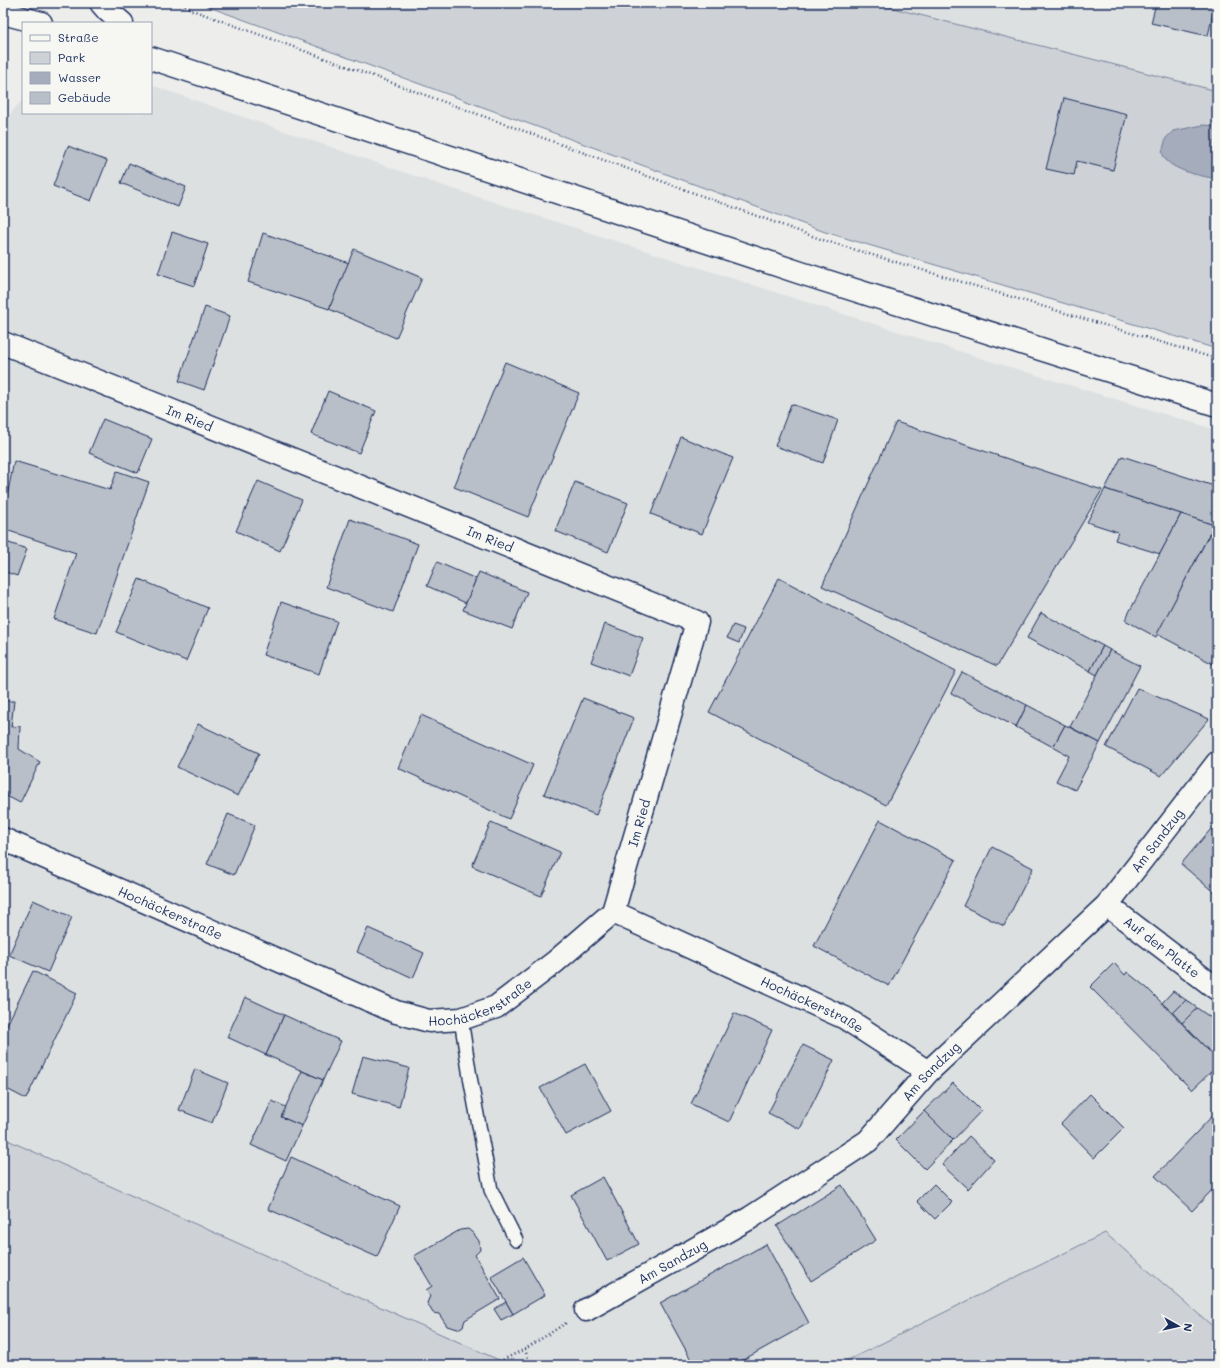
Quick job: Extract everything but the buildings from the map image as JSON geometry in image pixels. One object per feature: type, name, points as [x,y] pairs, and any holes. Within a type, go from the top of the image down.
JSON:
[{"type":"street","points":[[101,3],[121,22]]},
{"type":"street","points":[[3,13],[37,22]]},
{"type":"street","points":[[152,49],[160,61],[786,268],[1217,405]]},
{"type":"street","name":"Im Ried","points":[[3,343],[698,622],[613,912]]},
{"type":"street","name":"Am Sandzug","points":[[586,1310],[750,1218],[868,1141],[928,1072],[1107,905],[1217,763]]},
{"type":"street","name":"Hochäckerstraße","points":[[3,839],[396,1012],[429,1021],[461,1019],[496,1007],[555,962],[613,912],[845,1018],[928,1072]]},
{"type":"street","name":"Auf der Platte","points":[[1107,905],[1217,989]]},
{"type":"lane","points":[[461,1019],[491,1190],[516,1240]]},
{"type":"path","points":[[182,3],[192,10],[823,240],[1217,359]]},
{"type":"path","points":[[492,1365],[525,1349],[586,1310]]},
{"type":"path","points":[[525,1349],[530,1365]]},
{"type":"shaded area","points":[[873,3],[1217,3],[1217,91],[1133,69]]},
{"type":"shaded area","points":[[152,85],[438,184],[987,360],[1217,430],[1217,1330],[1105,1233],[838,1365],[510,1365],[3,1138],[3,122],[22,100],[22,114],[152,114]]},
{"type":"green space","points":[[198,3],[873,3],[1217,91],[1217,349],[825,232]]},
{"type":"green space","points":[[3,1138],[510,1365],[3,1365]]},
{"type":"green space","points":[[1105,1233],[1217,1330],[1217,1365],[838,1365]]},
{"type":"water","points":[[1203,125],[1217,126],[1217,179],[1190,173],[1176,168],[1166,160],[1162,152],[1166,138],[1173,131]]}]
